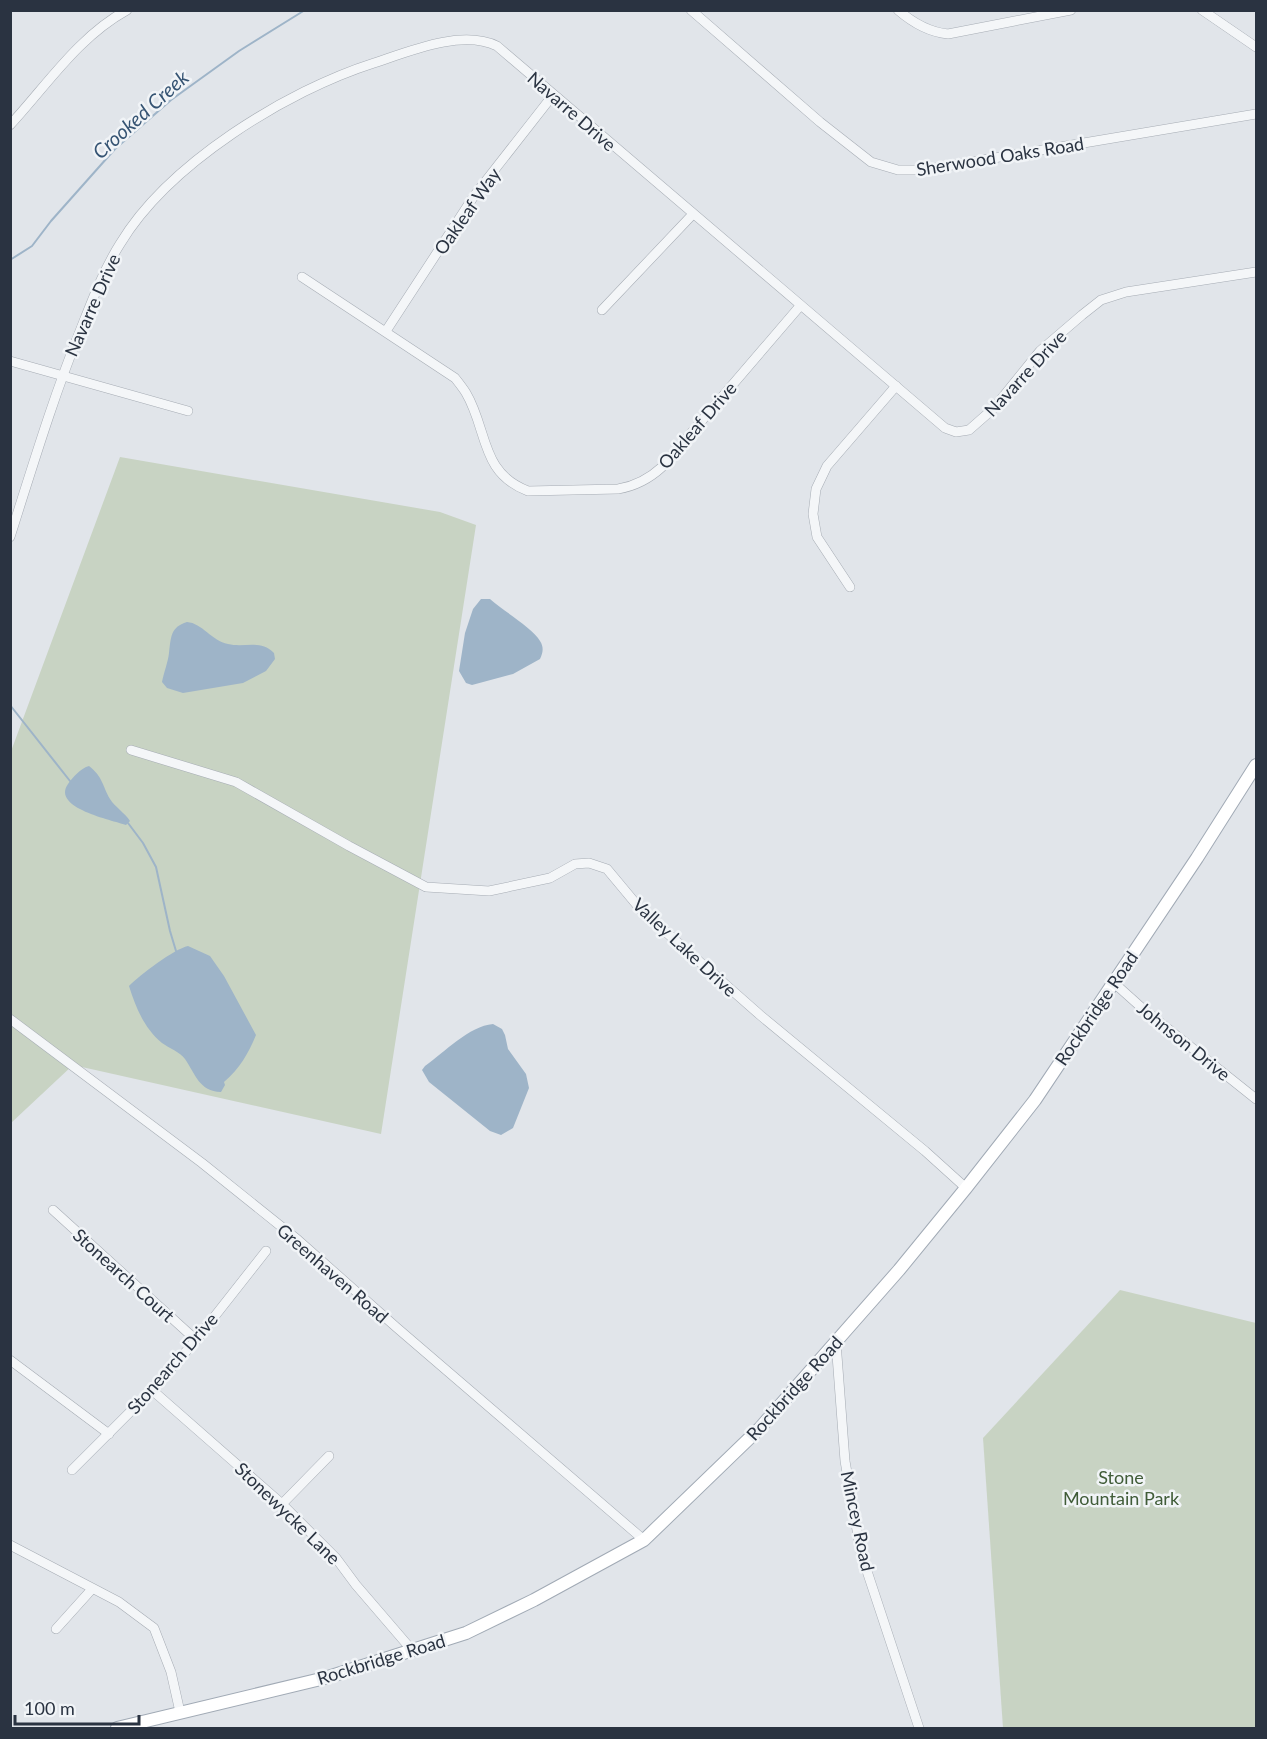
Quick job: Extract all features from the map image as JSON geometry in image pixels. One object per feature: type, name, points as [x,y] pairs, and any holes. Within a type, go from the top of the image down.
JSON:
[{"type":"main road","name":"Rockbridge Road","points":[[117,1728],[325,1678],[466,1633],[534,1600],[644,1540],[760,1428],[966,1188],[1035,1100],[1209,841],[1257,765]]},
{"type":"street","points":[[10,125],[57,69],[104,27],[127,10]]},
{"type":"street","name":"Sherwood Oaks Road","points":[[691,10],[820,122],[871,162],[898,170],[923,170],[1257,114]]},
{"type":"street","points":[[898,10],[913,23],[935,33],[948,34],[1071,10]]},
{"type":"street","points":[[1202,10],[1257,47]]},
{"type":"street","name":"Navarre Drive","points":[[10,537],[15,505],[62,375],[100,280],[120,243],[142,212],[204,155],[265,113],[320,84],[355,69],[414,50],[462,39],[486,41],[497,46],[945,428],[956,432],[969,430],[994,408],[1040,351],[1101,300],[1126,292],[1257,272]]},
{"type":"street","name":"Oakleaf Way","points":[[386,331],[474,196],[553,95]]},
{"type":"street","points":[[602,310],[693,214]]},
{"type":"street","name":"Oakleaf Drive","points":[[302,278],[455,378],[467,394],[497,471],[506,480],[528,491],[618,489],[641,483],[662,467],[800,306]]},
{"type":"street","points":[[10,362],[188,411]]},
{"type":"street","points":[[850,588],[817,537],[813,514],[816,489],[827,466],[896,386]]},
{"type":"street","name":"Valley Lake Drive","points":[[131,750],[236,782],[426,887],[489,891],[550,878],[575,864],[589,863],[607,869],[642,911],[760,1015],[925,1151],[966,1188]]},
{"type":"street","name":"Johnson Drive","points":[[1113,982],[1142,1008],[1257,1099]]},
{"type":"street","name":"Greenhaven Road","points":[[10,1019],[202,1163],[298,1240],[644,1540]]},
{"type":"street","name":"Stonearch Court","points":[[53,1210],[196,1340]]},
{"type":"street","name":"Stonearch Drive","points":[[72,1470],[152,1390],[196,1340],[266,1251]]},
{"type":"street","name":"Mincey Road","points":[[836,1342],[846,1461],[861,1553],[919,1728]]},
{"type":"street","points":[[10,1360],[109,1434]]},
{"type":"street","name":"Stonewycke Lane","points":[[152,1390],[282,1504],[336,1558],[411,1649]]},
{"type":"street","points":[[282,1504],[329,1456]]},
{"type":"street","points":[[10,1545],[119,1602],[154,1628],[171,1672],[180,1713]]},
{"type":"street","points":[[56,1629],[92,1589]]},
{"type":"green space","points":[[120,457],[440,512],[476,525],[381,1134],[73,1065],[11,1123],[10,754]]},
{"type":"green space","name":"Stone Mountain Park","points":[[1120,1290],[1256,1323],[1256,1728],[1003,1728],[983,1438]]},
{"type":"water","points":[[481,599],[490,599],[525,625],[536,636],[543,650],[540,659],[513,674],[472,685],[466,683],[459,671],[465,633],[473,609]]},
{"type":"water","points":[[187,622],[197,625],[228,644],[263,646],[274,653],[275,659],[266,671],[243,683],[183,693],[167,688],[162,682],[171,638],[177,627]]},
{"type":"water","points":[[89,766],[100,778],[112,802],[130,821],[126,825],[85,812],[68,800],[65,792],[68,784],[80,771]]},
{"type":"water","points":[[188,946],[210,956],[224,976],[256,1035],[243,1060],[224,1082],[225,1085],[221,1092],[208,1089],[203,1085],[185,1059],[162,1043],[150,1031],[138,1010],[129,986],[166,957]]},
{"type":"water","points":[[493,1024],[502,1029],[508,1049],[526,1074],[529,1088],[513,1128],[501,1135],[490,1131],[429,1082],[422,1070],[466,1034]]},
{"type":"waterway","name":"Crooked Creek","points":[[10,260],[32,246],[51,221],[115,149],[171,100],[239,51],[305,10]]},
{"type":"waterway","points":[[10,705],[70,781]]},
{"type":"waterway","points":[[128,823],[143,843],[156,867],[176,951]]}]
